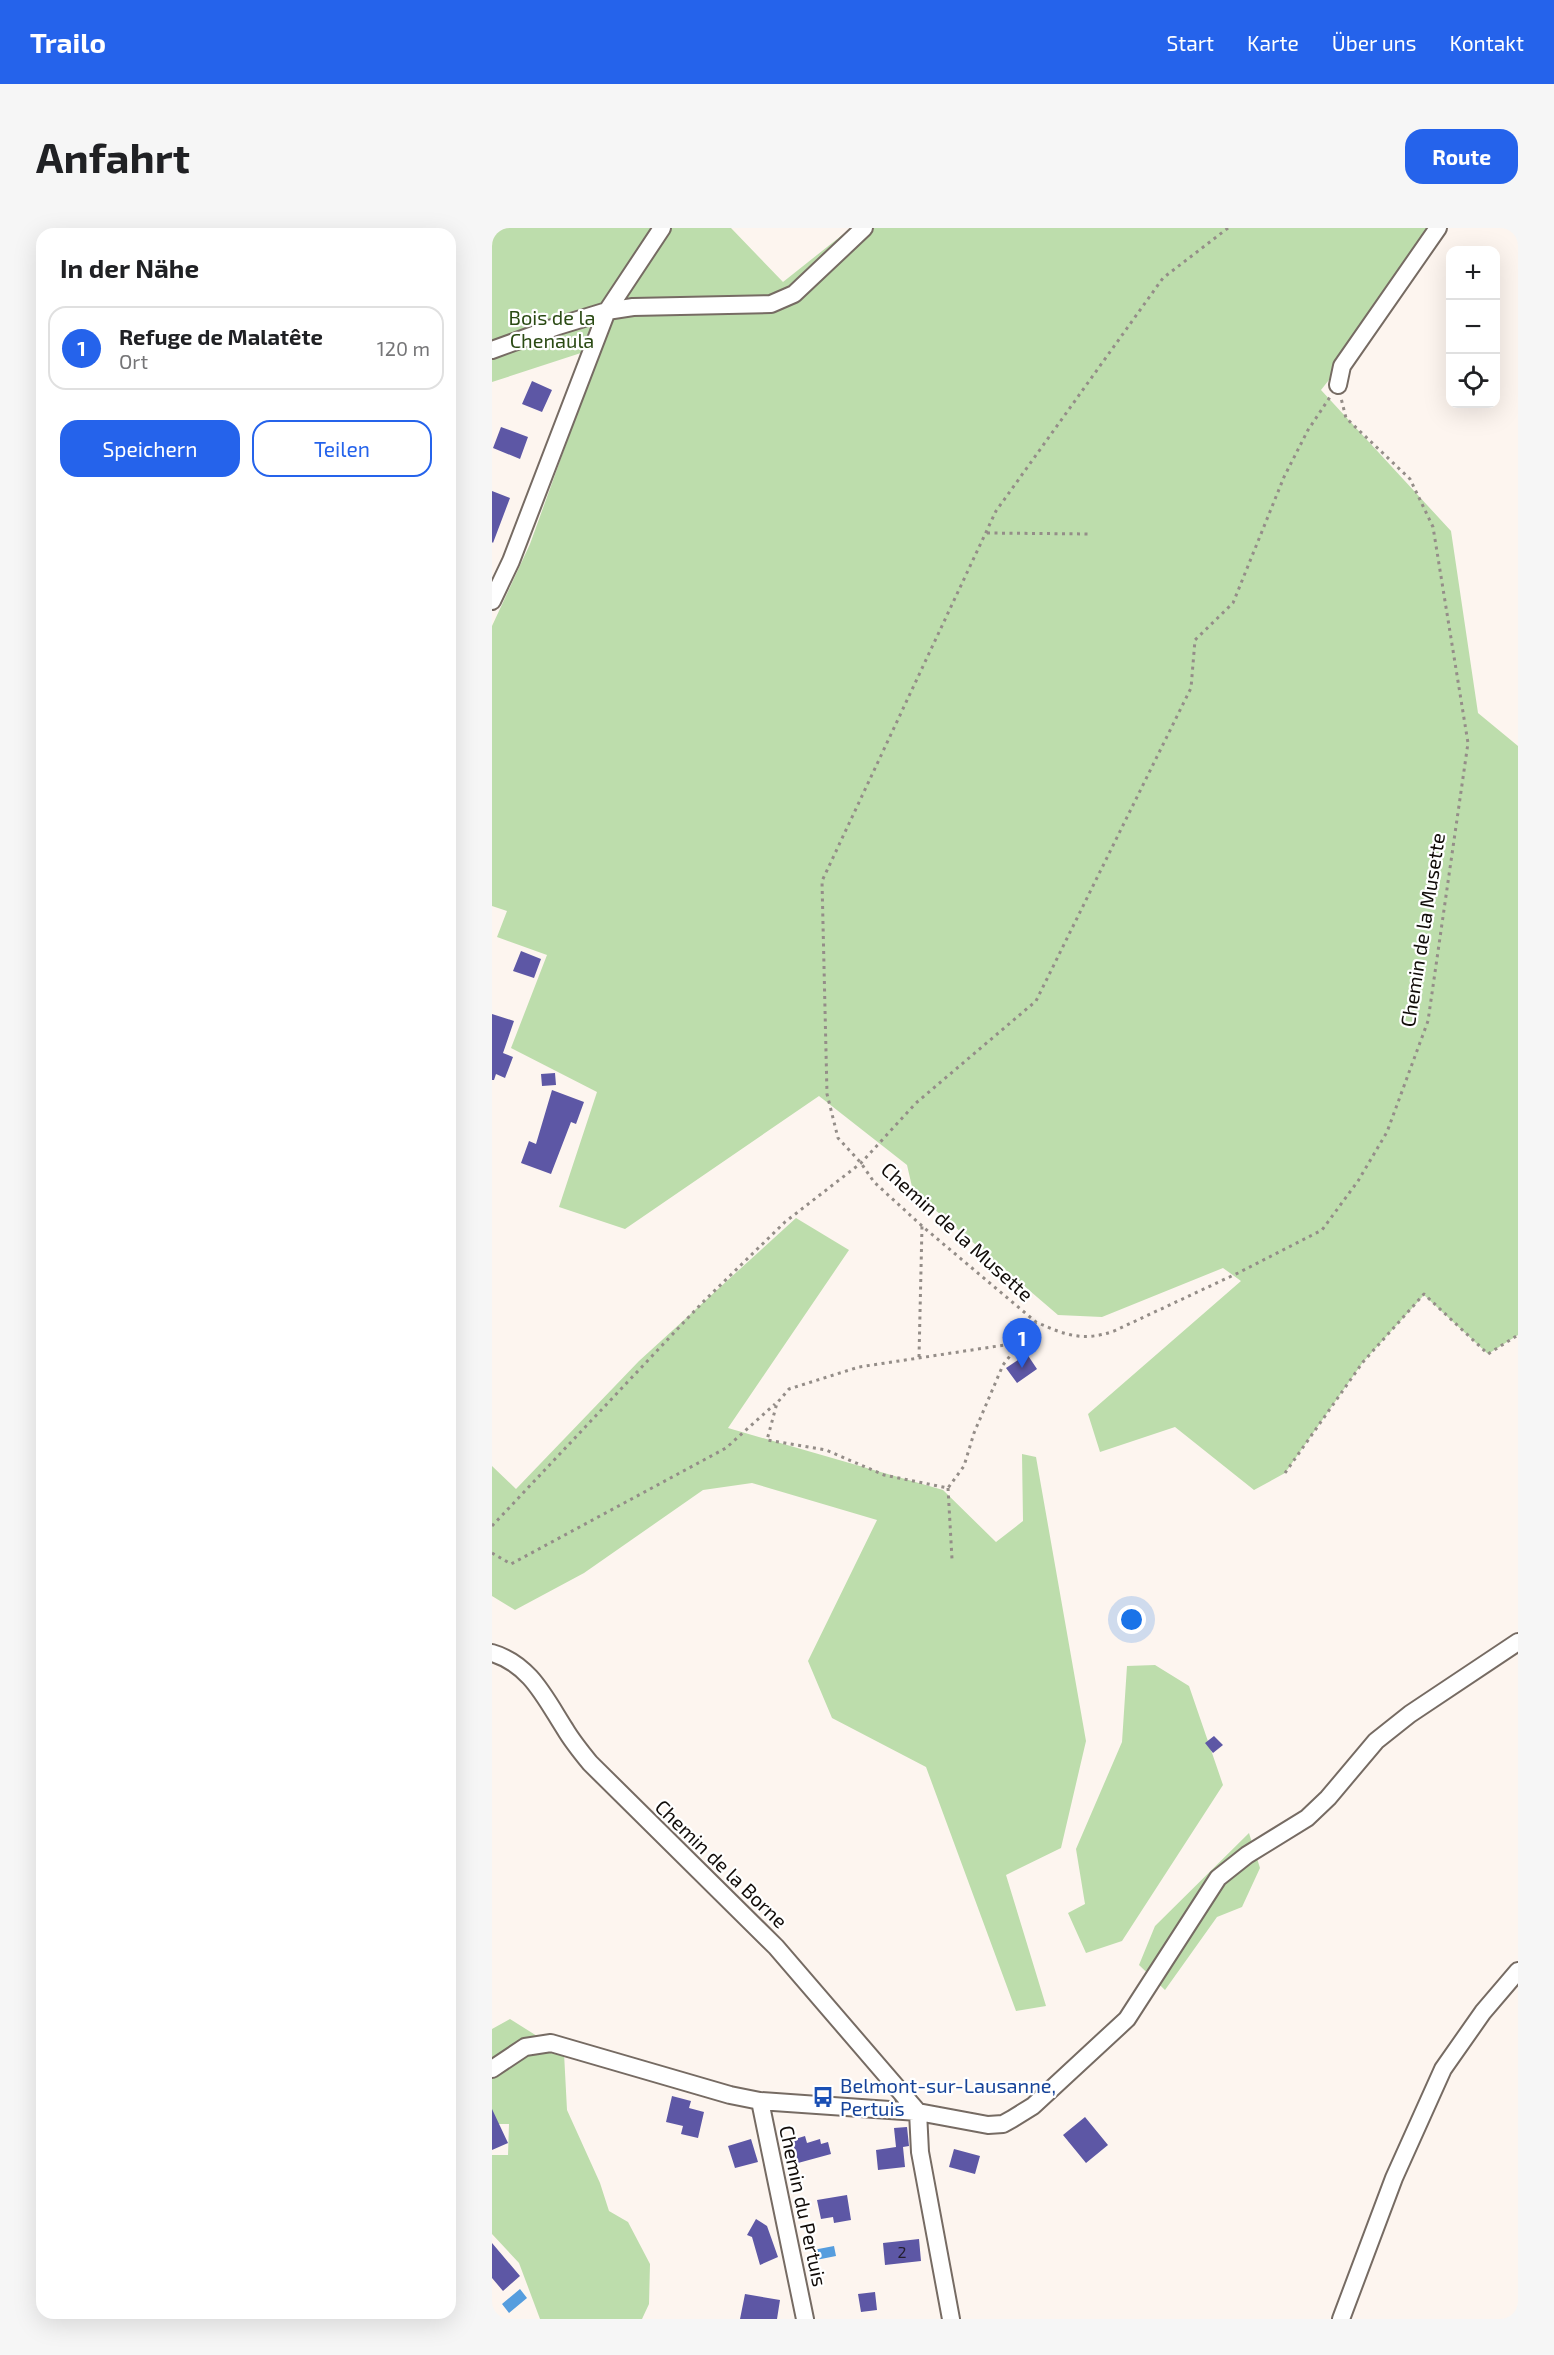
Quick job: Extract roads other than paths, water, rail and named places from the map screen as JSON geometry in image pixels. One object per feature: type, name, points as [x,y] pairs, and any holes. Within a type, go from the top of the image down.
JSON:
[{"type":"street","points":[[492,601],[511,561],[607,311],[662,228]]},
{"type":"street","points":[[492,350],[607,311],[633,307],[771,304],[794,294],[864,228]]},
{"type":"street","points":[[1338,385],[1342,366],[1438,228]]},
{"type":"street","points":[[492,2069],[525,2047],[551,2043],[730,2095],[760,2101],[918,2112],[988,2125],[1003,2124],[1033,2106],[1127,2019],[1218,1878],[1247,1855],[1306,1818],[1328,1798],[1376,1742],[1410,1714],[1518,1642]]},
{"type":"street","name":"Chemin de la Borne","points":[[492,1653],[512,1661],[535,1682],[590,1763],[776,1947],[918,2112]]},
{"type":"street","points":[[1341,2319],[1394,2178],[1443,2069],[1483,2012],[1518,1971]]},
{"type":"street","name":"Chemin du Pertuis","points":[[760,2101],[805,2319]]},
{"type":"street","points":[[918,2112],[920,2151],[951,2319]]},
{"type":"water","points":[[834,2246],[836,2256],[816,2260],[813,2250]]},
{"type":"water","points":[[520,2289],[527,2298],[509,2313],[502,2304]]},
{"type":"place","name":"Refuge de Malatête","points":[[1022,1368]]},
{"type":"place","name":"Belmont-sur-Lausanne, Pertuis","points":[[823,2097]]},
{"type":"park label","name":"Bois de la Chenaula","points":[[552,330]]}]
